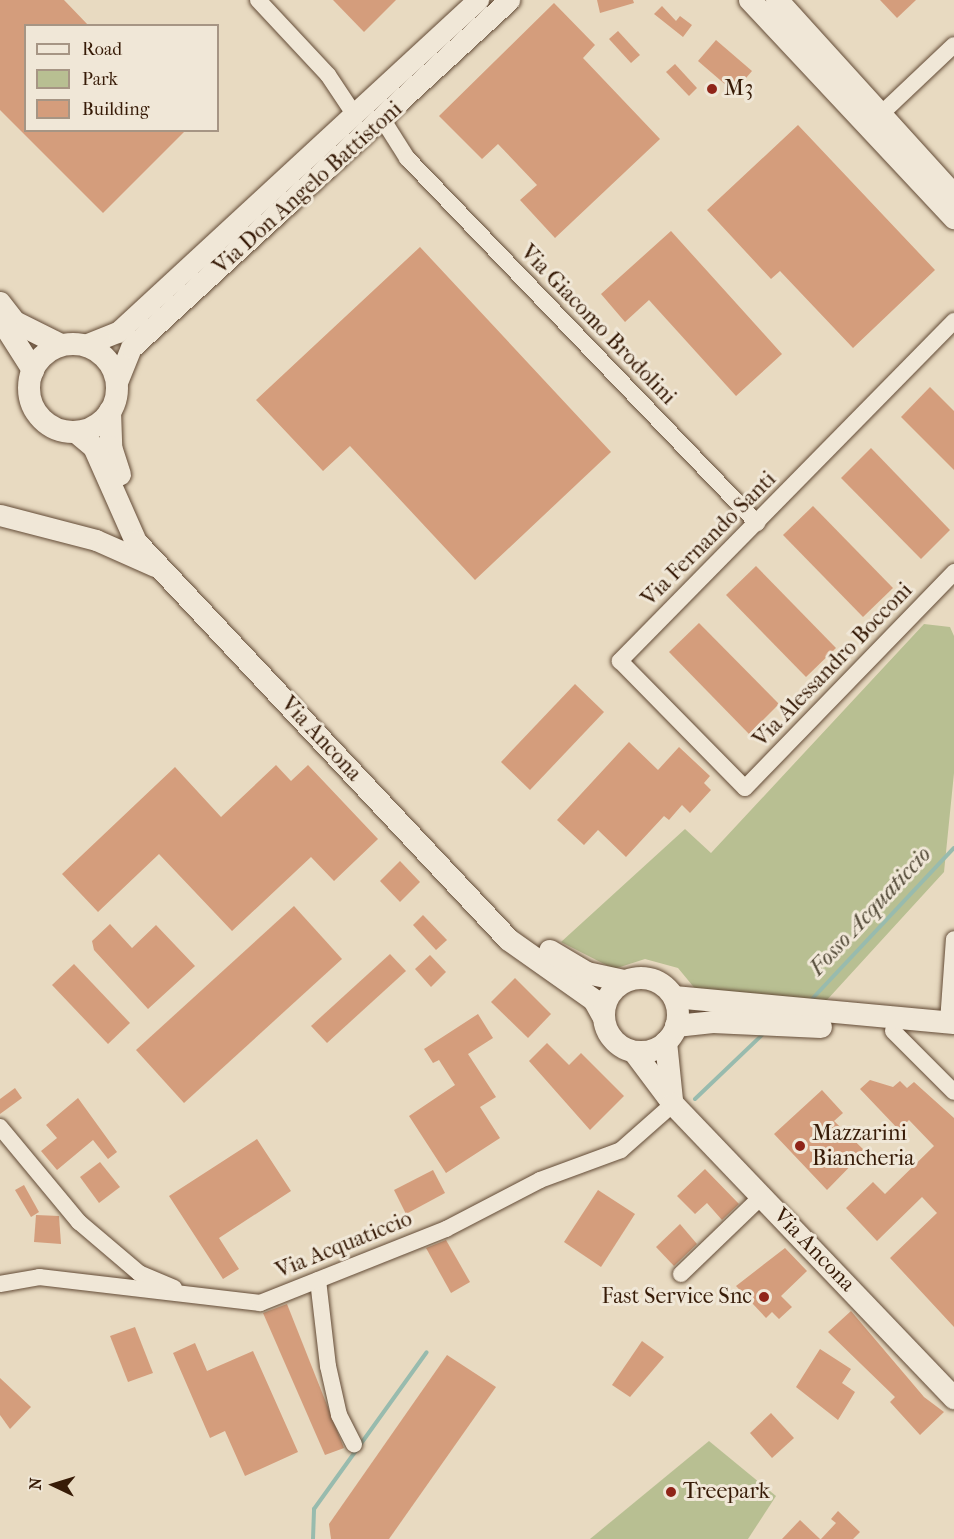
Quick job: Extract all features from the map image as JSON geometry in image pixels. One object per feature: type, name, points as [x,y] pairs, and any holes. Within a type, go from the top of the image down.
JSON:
[{"type":"main road","points":[[750,0],[954,219]]},
{"type":"main road","points":[[777,0],[954,195]]},
{"type":"main road","points":[[0,303],[15,322],[61,345],[85,345],[106,359],[117,382]]},
{"type":"main road","points":[[0,318],[33,370],[61,345]]},
{"type":"main road","name":"Via Ancona","points":[[33,370],[30,398],[39,416],[55,428],[76,432],[94,447],[136,542],[509,940],[594,1000],[603,1016]]},
{"type":"main road","name":"Via Ancona","points":[[117,382],[111,411],[111,447],[128,498],[150,536],[517,927],[568,964],[609,981],[624,981]]},
{"type":"main road","points":[[76,432],[96,425],[111,411]]},
{"type":"main road","points":[[656,980],[674,997],[952,1027],[893,1031],[713,1022],[671,1034],[634,1052],[612,1040],[603,1016],[606,999],[624,981],[656,980]]},
{"type":"main road","points":[[673,1104],[671,1034],[674,997]]},
{"type":"main road","name":"Via Ancona","points":[[634,1052],[673,1104],[954,1398]]},
{"type":"street","points":[[258,0],[360,108]]},
{"type":"street","name":"Via Don Angelo Battistoni","points":[[85,345],[118,332],[478,0]]},
{"type":"street","name":"Via Don Angelo Battistoni","points":[[117,382],[131,348],[377,126],[509,0]]},
{"type":"street","points":[[881,114],[954,45]]},
{"type":"street","name":"Via Giacomo Brodolini","points":[[377,126],[757,523]]},
{"type":"street","name":"Via Fernando Santi","points":[[745,788],[620,661],[954,321]]},
{"type":"street","points":[[0,515],[96,540],[137,555],[165,573]]},
{"type":"street","name":"Via Alessandro Bocconi","points":[[745,788],[954,572]]},
{"type":"street","points":[[952,1027],[954,939]]},
{"type":"street","points":[[893,1031],[954,1092]]},
{"type":"street","name":"Via Acquaticcio","points":[[0,1284],[39,1277],[260,1304],[446,1229],[540,1180],[621,1150],[673,1104]]},
{"type":"street","points":[[0,1127],[79,1222],[139,1273],[191,1296]]},
{"type":"street","points":[[681,1275],[762,1196]]},
{"type":"street","points":[[318,1280],[328,1366],[339,1415],[354,1443]]},
{"type":"green space","points":[[924,624],[950,627],[954,636],[954,773],[944,872],[826,1001],[697,991],[678,968],[645,959],[614,969],[561,942],[685,829],[711,853]]},
{"type":"green space","points":[[709,1441],[776,1496],[748,1539],[590,1539]]},
{"type":"building","points":[[0,0],[64,0],[87,24],[24,24],[24,132],[184,132],[103,213],[0,110]]},
{"type":"building","points":[[333,0],[396,0],[364,32]]},
{"type":"building","points":[[597,0],[633,0],[634,3],[600,13]]},
{"type":"building","points":[[880,0],[916,0],[897,18]]},
{"type":"building","points":[[554,3],[595,45],[583,58],[660,139],[555,238],[520,200],[537,185],[498,144],[482,159],[439,116]]},
{"type":"building","points":[[662,6],[676,21],[680,16],[692,25],[683,37],[654,14]]},
{"type":"building","points":[[618,31],[640,55],[631,63],[609,39]]},
{"type":"building","points":[[716,40],[752,71],[734,92],[698,61]]},
{"type":"building","points":[[675,64],[697,88],[689,96],[666,72]]},
{"type":"building","points":[[798,125],[935,270],[853,348],[780,271],[771,279],[707,210]]},
{"type":"building","points":[[671,231],[782,354],[736,396],[649,300],[625,322],[601,294]]},
{"type":"building","points":[[420,247],[611,452],[475,580],[350,446],[323,471],[256,400]]},
{"type":"building","points":[[930,387],[954,411],[954,470],[901,417]]},
{"type":"building","points":[[871,448],[950,530],[921,559],[841,478]]},
{"type":"building","points":[[813,506],[893,588],[863,617],[783,535]]},
{"type":"building","points":[[756,566],[836,648],[806,677],[726,595]]},
{"type":"building","points":[[699,623],[779,704],[749,734],[669,652]]},
{"type":"building","points":[[575,684],[604,712],[530,790],[501,762]]},
{"type":"building","points":[[629,742],[658,770],[679,747],[710,776],[704,783],[711,790],[690,813],[682,805],[669,820],[664,816],[626,857],[598,830],[584,845],[557,820]]},
{"type":"building","points":[[276,765],[291,781],[308,765],[378,839],[334,881],[311,857],[232,931],[159,854],[98,912],[62,874],[175,767],[221,817]]},
{"type":"building","points":[[400,861],[420,882],[400,902],[380,881]]},
{"type":"building","points":[[294,906],[342,959],[184,1103],[136,1050]]},
{"type":"building","points":[[423,915],[447,940],[436,950],[413,925]]},
{"type":"building","points":[[110,924],[132,948],[156,925],[195,966],[148,1009],[94,950],[92,941]]},
{"type":"building","points":[[390,954],[406,971],[327,1043],[311,1026]]},
{"type":"building","points":[[430,955],[446,972],[431,987],[415,969]]},
{"type":"building","points":[[74,964],[130,1023],[108,1044],[52,985]]},
{"type":"building","points":[[515,978],[551,1014],[528,1038],[491,1002]]},
{"type":"building","points":[[478,1014],[493,1038],[468,1054],[496,1097],[480,1107],[500,1138],[446,1173],[409,1116],[455,1085],[439,1060],[433,1063],[424,1049]]},
{"type":"building","points":[[547,1043],[569,1065],[581,1053],[624,1096],[590,1130],[529,1061]]},
{"type":"building","points":[[870,1080],[893,1087],[900,1081],[907,1088],[914,1082],[954,1118],[954,1327],[890,1258],[937,1213],[922,1197],[877,1241],[846,1208],[873,1182],[885,1194],[934,1146],[909,1120],[899,1130],[860,1089]]},
{"type":"building","points":[[15,1088],[22,1098],[0,1114],[0,1099]]},
{"type":"building","points":[[822,1090],[843,1113],[834,1121],[865,1151],[827,1190],[774,1134]]},
{"type":"building","points":[[78,1098],[117,1152],[108,1159],[93,1140],[57,1170],[41,1151],[57,1138],[46,1125]]},
{"type":"building","points":[[257,1139],[291,1191],[219,1238],[239,1269],[223,1279],[169,1196]]},
{"type":"building","points":[[100,1162],[120,1187],[99,1203],[80,1177]]},
{"type":"building","points":[[705,1169],[739,1204],[722,1220],[707,1203],[695,1214],[677,1196]]},
{"type":"building","points":[[433,1170],[445,1193],[406,1214],[394,1190]]},
{"type":"building","points":[[24,1185],[39,1212],[31,1217],[15,1190]]},
{"type":"building","points":[[598,1190],[635,1214],[601,1267],[564,1242]]},
{"type":"building","points":[[36,1215],[59,1216],[61,1244],[34,1242]]},
{"type":"building","points":[[680,1224],[697,1244],[674,1266],[656,1247]]},
{"type":"building","points":[[446,1240],[470,1282],[451,1293],[426,1248]]},
{"type":"building","points":[[785,1248],[807,1271],[781,1296],[792,1307],[779,1319],[772,1312],[766,1318],[736,1286]]},
{"type":"building","points":[[287,1304],[344,1448],[325,1455],[263,1313]]},
{"type":"building","points":[[851,1311],[924,1397],[944,1412],[920,1435],[890,1402],[895,1397],[828,1332]]},
{"type":"building","points":[[135,1327],[153,1373],[128,1382],[110,1336]]},
{"type":"building","points":[[642,1341],[664,1357],[630,1397],[612,1385]]},
{"type":"building","points":[[195,1343],[207,1371],[253,1351],[298,1452],[245,1476],[225,1431],[210,1438],[173,1353]]},
{"type":"building","points":[[820,1349],[851,1369],[842,1383],[855,1392],[838,1420],[796,1387]]},
{"type":"building","points":[[447,1355],[496,1387],[389,1539],[331,1539],[329,1524]]},
{"type":"building","points":[[0,1378],[31,1407],[10,1429],[0,1415]]},
{"type":"building","points":[[771,1413],[794,1438],[772,1458],[750,1433]]},
{"type":"building","points":[[838,1511],[860,1532],[853,1539],[821,1539],[836,1523],[831,1519]]},
{"type":"building","points":[[800,1520],[820,1539],[782,1539]]},
{"type":"waterway","name":"Fosso Acquaticcio","points":[[812,999],[954,848]]},
{"type":"waterway","points":[[695,1099],[764,1033]]},
{"type":"waterway","name":"Fosso Acquaticcio","points":[[313,1539],[314,1509],[427,1352]]},
{"type":"place","name":"M3","points":[[712,89]]},
{"type":"place","name":"Mazzarini Biancheria","points":[[800,1146]]},
{"type":"place","name":"Fast Service Snc","points":[[764,1297]]},
{"type":"place","name":"Treepark","points":[[671,1492]]}]
